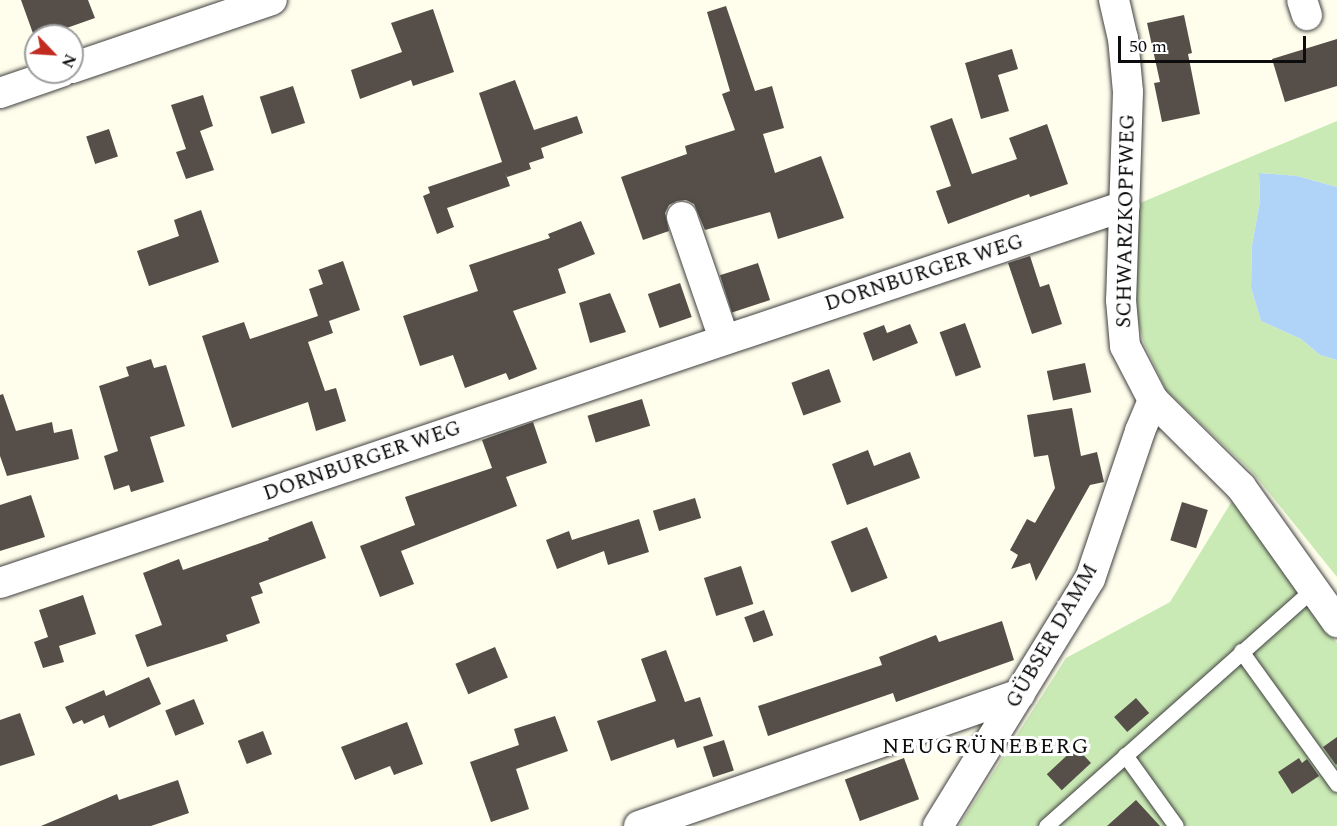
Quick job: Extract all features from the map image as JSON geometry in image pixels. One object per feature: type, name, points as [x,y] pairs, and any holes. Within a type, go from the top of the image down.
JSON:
[{"type":"street","points":[[84,64],[272,0]]},
{"type":"street","name":"SCHWARZKOPFWEG","points":[[1114,0],[1123,38],[1128,92],[1121,300],[1125,346],[1153,400],[1241,487],[1337,622]]},
{"type":"street","points":[[0,93],[26,84]]},
{"type":"street","name":"DORNBURGER WEG","points":[[0,583],[1125,206]]},
{"type":"street","points":[[682,217],[724,339]]},
{"type":"street","name":"GÜBSER DAMM","points":[[938,826],[1090,579],[1140,430],[1153,400]]},
{"type":"street","points":[[639,826],[1020,694]]},
{"type":"lane","points":[[1046,826],[1314,588]]},
{"type":"lane","points":[[1241,651],[1337,784]]},
{"type":"lane","points":[[1125,755],[1176,826]]},
{"type":"green space","points":[[1337,121],[1337,187],[1297,176],[1259,173],[1260,201],[1252,245],[1251,288],[1261,321],[1301,339],[1320,355],[1337,360],[1337,577],[1254,474],[1166,390],[1144,343],[1131,297],[1140,203]]},
{"type":"green space","points":[[1232,501],[1337,643],[1337,826],[959,826],[1066,658],[1170,602]]},
{"type":"water","points":[[1259,173],[1297,176],[1337,187],[1337,360],[1320,355],[1301,339],[1261,321],[1251,288],[1252,245],[1260,201]]},
{"type":"building","points":[[21,0],[88,0],[95,18],[78,24],[30,24]]},
{"type":"building","points":[[726,6],[755,91],[772,86],[784,128],[763,134],[775,173],[821,156],[844,218],[778,239],[770,212],[705,230],[694,204],[686,200],[669,205],[665,213],[669,231],[643,240],[621,177],[687,154],[685,146],[735,130],[722,94],[730,91],[707,12]]},
{"type":"building","points":[[433,9],[454,72],[413,86],[411,80],[360,99],[351,70],[402,52],[391,23]]},
{"type":"building","points":[[1184,15],[1192,53],[1188,54],[1200,114],[1162,122],[1154,83],[1160,82],[1147,23]]},
{"type":"building","points":[[1337,39],[1337,86],[1285,102],[1272,59]]},
{"type":"building","points":[[1012,49],[1018,69],[998,75],[1009,111],[981,119],[965,63]]},
{"type":"building","points":[[515,80],[534,130],[577,116],[583,133],[541,148],[544,158],[529,163],[531,169],[507,177],[505,172],[510,186],[447,208],[454,227],[437,234],[423,196],[430,193],[428,187],[502,162],[479,93]]},
{"type":"building","points":[[293,86],[305,123],[272,134],[260,97]]},
{"type":"building","points":[[203,95],[213,126],[200,131],[214,170],[186,179],[176,152],[186,149],[171,105]]},
{"type":"building","points":[[952,118],[972,174],[1017,159],[1009,138],[1047,124],[1068,184],[1030,197],[1029,194],[948,224],[936,191],[951,186],[930,126]]},
{"type":"building","points":[[109,129],[118,157],[95,164],[86,136]]},
{"type":"building","points":[[201,210],[219,262],[149,286],[137,251],[179,236],[174,220]]},
{"type":"building","points":[[581,221],[595,254],[558,269],[566,293],[513,311],[537,369],[509,380],[506,373],[465,388],[453,355],[420,366],[403,316],[478,291],[469,265],[550,238],[548,234]]},
{"type":"building","points":[[1030,256],[1040,287],[1049,284],[1062,324],[1032,334],[1008,263]]},
{"type":"building","points":[[343,261],[360,310],[329,321],[333,333],[308,342],[325,391],[336,388],[346,421],[316,431],[308,402],[232,428],[202,336],[244,322],[250,339],[318,316],[309,289],[323,284],[318,270]]},
{"type":"building","points":[[758,263],[770,300],[732,312],[720,275]]},
{"type":"building","points":[[680,283],[692,317],[660,328],[648,294]]},
{"type":"building","points":[[610,293],[626,332],[590,343],[579,303]]},
{"type":"building","points":[[965,323],[981,367],[956,376],[940,332]]},
{"type":"building","points":[[910,324],[918,343],[873,361],[863,333],[884,325],[887,333]]},
{"type":"building","points":[[151,359],[154,368],[166,365],[185,426],[150,437],[164,482],[131,492],[129,485],[114,490],[104,456],[118,451],[99,386],[129,376],[126,367]]},
{"type":"building","points":[[1085,363],[1091,392],[1053,400],[1047,371]]},
{"type":"building","points":[[829,369],[841,402],[803,416],[791,383]]},
{"type":"building","points":[[3,394],[16,431],[52,422],[54,433],[72,429],[79,459],[7,476],[0,456],[0,395]]},
{"type":"building","points":[[642,399],[650,426],[596,442],[587,416]]},
{"type":"building","points":[[1072,408],[1081,456],[1097,452],[1104,482],[1090,485],[1036,581],[1030,563],[1011,569],[1018,555],[1010,550],[1027,519],[1035,523],[1055,488],[1048,455],[1034,457],[1027,415]]},
{"type":"building","points":[[533,422],[547,463],[506,477],[517,506],[401,551],[414,584],[380,597],[360,546],[415,525],[405,497],[492,468],[482,440]]},
{"type":"building","points":[[868,450],[874,466],[910,452],[920,478],[847,505],[832,464]]},
{"type":"building","points":[[31,495],[45,537],[0,551],[0,505]]},
{"type":"building","points":[[695,498],[701,518],[659,531],[653,511]]},
{"type":"building","points":[[1182,502],[1208,510],[1196,548],[1170,540]]},
{"type":"building","points":[[639,519],[649,552],[608,565],[604,551],[557,569],[546,540],[569,531],[572,540]]},
{"type":"building","points":[[312,521],[326,558],[259,583],[263,593],[251,597],[260,623],[226,635],[228,641],[147,667],[135,635],[162,625],[143,573],[179,559],[183,570],[269,540],[268,538]]},
{"type":"building","points":[[867,527],[888,578],[851,593],[831,542]]},
{"type":"building","points":[[741,566],[753,604],[716,616],[704,578]]},
{"type":"building","points":[[83,595],[96,634],[59,646],[64,662],[43,668],[34,642],[48,637],[39,610]]},
{"type":"building","points":[[764,610],[773,635],[754,643],[744,617]]},
{"type":"building","points":[[1002,621],[1014,660],[896,702],[893,693],[768,736],[758,706],[882,665],[879,657],[936,635],[939,642]]},
{"type":"building","points":[[495,647],[508,677],[468,694],[455,664]]},
{"type":"building","points":[[666,650],[685,702],[700,697],[713,736],[677,748],[674,739],[611,761],[597,721],[656,701],[641,659]]},
{"type":"building","points":[[149,677],[161,704],[109,728],[104,715],[84,724],[82,720],[73,724],[65,707],[104,690],[106,696]]},
{"type":"building","points":[[1136,698],[1149,713],[1127,732],[1114,717]]},
{"type":"building","points":[[194,699],[204,724],[175,736],[165,711]]},
{"type":"building","points":[[20,713],[35,755],[0,766],[0,720]]},
{"type":"building","points":[[555,716],[568,751],[516,769],[529,809],[491,822],[470,762],[519,745],[514,729]]},
{"type":"building","points":[[407,722],[423,764],[394,775],[390,766],[355,780],[341,747]]},
{"type":"building","points":[[263,731],[272,754],[247,764],[238,741]]},
{"type":"building","points":[[1337,737],[1337,764],[1336,765],[1323,747]]},
{"type":"building","points":[[724,740],[734,770],[713,777],[703,747]]},
{"type":"building","points":[[1076,747],[1091,763],[1062,790],[1047,774]]},
{"type":"building","points":[[904,758],[919,799],[860,821],[845,780]]},
{"type":"building","points":[[1299,758],[1302,763],[1307,759],[1319,776],[1292,794],[1278,772]]},
{"type":"building","points":[[178,780],[189,813],[151,826],[41,826],[117,794],[119,800]]},
{"type":"building","points":[[1136,800],[1160,826],[1107,826]]},
{"type":"district","name":"NEUGRÜNEBERG","points":[[986,747]]}]
